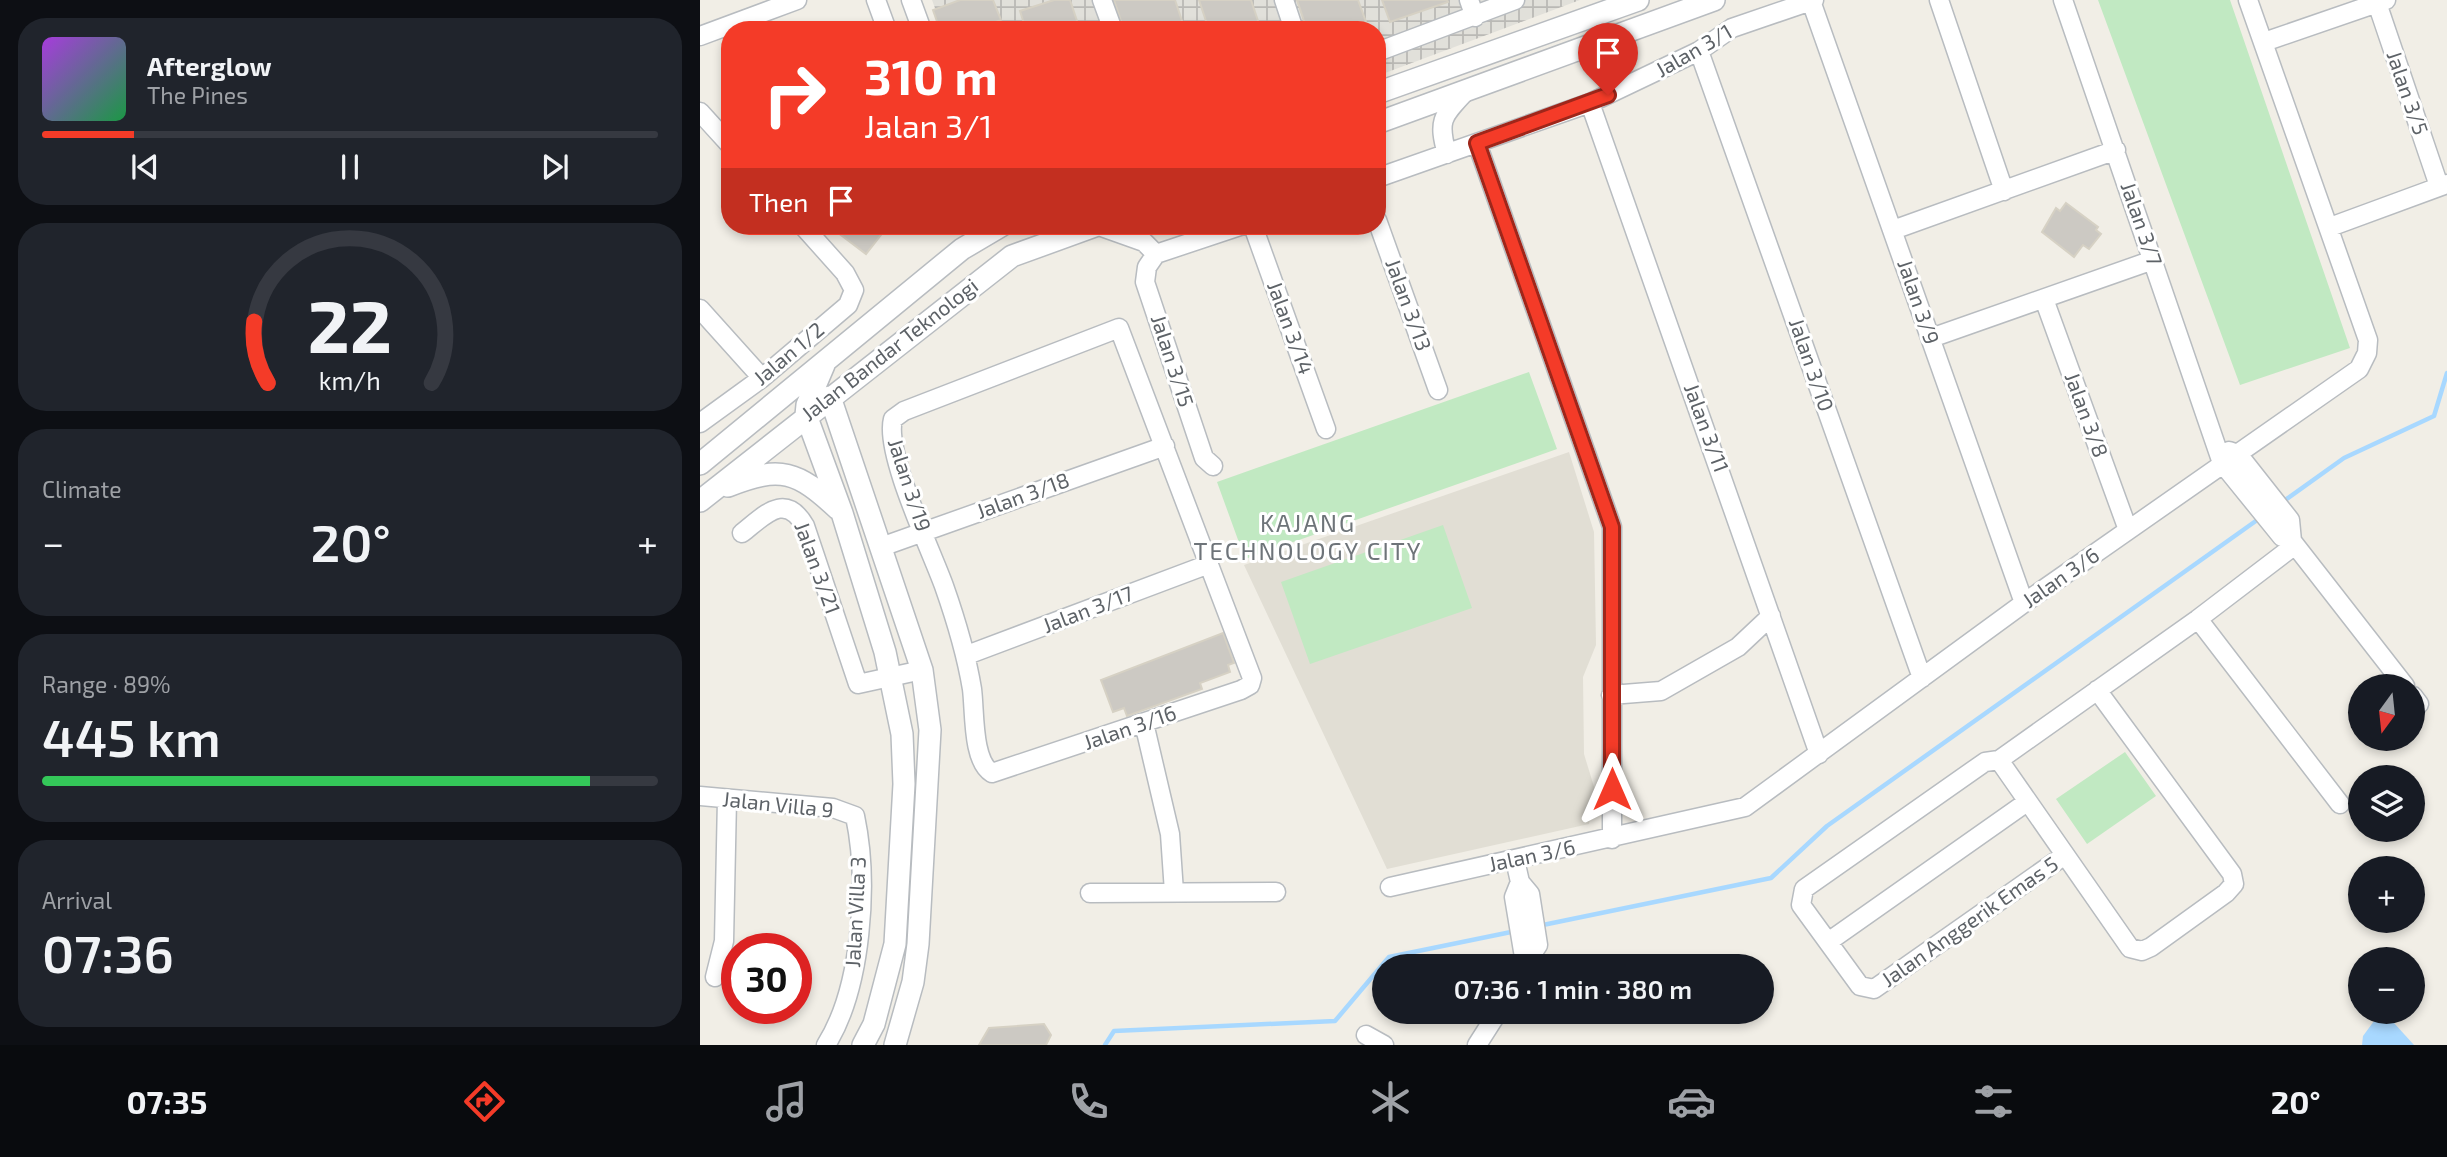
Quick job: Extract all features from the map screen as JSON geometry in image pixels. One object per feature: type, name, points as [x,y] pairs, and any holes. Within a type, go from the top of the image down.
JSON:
[{"type":"street","points":[[740,21],[797,0]]},
{"type":"street","points":[[876,0],[884,21]]},
{"type":"street","points":[[911,0],[919,21]]},
{"type":"street","points":[[1102,0],[1110,21]]},
{"type":"street","points":[[1284,0],[1291,21]]},
{"type":"street","points":[[1386,48],[1472,8],[1515,0]]},
{"type":"street","points":[[1386,90],[1638,0]]},
{"type":"street","points":[[1386,120],[1714,0]]},
{"type":"street","points":[[1939,0],[2004,191]]},
{"type":"street","name":"Jalan 3/7","points":[[2063,0],[2153,260],[2228,460]]},
{"type":"street","name":"Jalan 3/6","points":[[1390,887],[1745,807],[2024,604],[2359,369],[2367,354],[2368,340],[2248,0]]},
{"type":"street","name":"Jalan 3/1","points":[[1386,175],[1590,103],[1699,51],[1732,28],[1812,1]]},
{"type":"street","name":"Jalan 3/9","points":[[1812,1],[2024,604]]},
{"type":"street","points":[[2264,43],[2380,1]]},
{"type":"street","name":"Jalan 3/5","points":[[2380,1],[2443,185]]},
{"type":"street","points":[[700,36],[721,28]]},
{"type":"street","name":"Jalan 3/10","points":[[1699,51],[1922,678]]},
{"type":"street","points":[[1491,52],[1510,64],[1507,76]]},
{"type":"street","points":[[1447,154],[1440,131],[1441,120],[1468,90]]},
{"type":"street","name":"Jalan 3/11","points":[[1590,103],[1819,754]]},
{"type":"street","points":[[700,111],[721,135]]},
{"type":"street","points":[[1477,143],[1612,527],[1612,839]]},
{"type":"street","points":[[1893,230],[2116,150]]},
{"type":"street","points":[[2330,227],[2443,185]]},
{"type":"street","name":"Jalan 1/2","points":[[700,423],[762,378],[848,305],[854,290],[845,273],[811,235]]},
{"type":"street","name":"Jalan Bandar Teknologi","points":[[700,464],[962,250],[984,235]]},
{"type":"street","name":"Jalan Bandar Teknologi","points":[[704,498],[816,403],[865,369],[1012,256],[1072,235]]},
{"type":"street","points":[[1123,235],[1144,242],[1156,254],[1213,235]]},
{"type":"street","name":"Jalan 3/14","points":[[1256,235],[1326,429]]},
{"type":"street","name":"Jalan 3/13","points":[[1382,235],[1438,390]]},
{"type":"street","name":"Jalan 3/15","points":[[1156,254],[1147,267],[1145,282],[1204,458],[1213,466]]},
{"type":"street","points":[[1931,338],[2153,260]]},
{"type":"street","name":"Jalan 3/8","points":[[2044,299],[2128,530]]},
{"type":"street","points":[[700,309],[762,378]]},
{"type":"street","name":"Jalan 3/19","points":[[1003,771],[992,773],[985,769],[978,753],[967,655],[901,471],[891,433],[893,419],[898,414],[1119,328],[1165,446]]},
{"type":"street","points":[[824,365],[816,403],[842,513],[890,677],[902,734],[904,784],[899,904],[888,981],[874,1024],[863,1045]]},
{"type":"street","points":[[840,426],[852,392],[865,369]]},
{"type":"street","points":[[775,403],[816,403],[840,426],[922,670],[930,730],[922,905],[913,982],[895,1045]]},
{"type":"street","points":[[1165,446],[1209,564]]},
{"type":"street","name":"Jalan 3/18","points":[[881,547],[1165,446]]},
{"type":"street","points":[[2228,460],[2250,469],[2289,535]]},
{"type":"street","points":[[2228,460],[2396,674]]},
{"type":"street","points":[[704,498],[760,474],[777,472],[810,483],[842,513]]},
{"type":"street","name":"Jalan 3/21","points":[[742,533],[771,511],[790,509],[797,513],[805,526],[858,684],[890,677]]},
{"type":"street","points":[[2027,802],[1828,942],[1801,905],[1804,889],[1985,762],[1999,760],[2198,619],[2289,535]]},
{"type":"street","name":"Jalan 3/17","points":[[967,655],[1209,564]]},
{"type":"street","name":"Jalan 3/16","points":[[1003,771],[1250,685],[1252,678],[1209,564]]},
{"type":"street","points":[[1611,695],[1661,691],[1738,647],[1772,617]]},
{"type":"street","points":[[2198,619],[2340,804]]},
{"type":"street","points":[[890,677],[922,670]]},
{"type":"street","points":[[1999,760],[2130,948],[2143,951],[2226,893],[2234,884],[2232,874],[2097,690]]},
{"type":"street","points":[[1144,723],[1170,834],[1174,892]]},
{"type":"street","name":"Jalan Villa 9","points":[[700,796],[833,808],[855,816]]},
{"type":"street","points":[[715,977],[724,942],[727,799]]},
{"type":"street","name":"Jalan Villa 3","points":[[826,1045],[836,1028],[856,968],[860,836],[855,816]]},
{"type":"street","name":"Jalan Anggerik Emas 5","points":[[1828,942],[1860,986],[1874,989],[2065,855]]},
{"type":"street","points":[[1515,860],[1527,954]]},
{"type":"street","points":[[1090,893],[1276,892]]},
{"type":"street","points":[[1477,1045],[1490,1024]]},
{"type":"street","points":[[1366,1035],[1384,1045]]},
{"type":"shaded area","points":[[932,0],[1580,0],[1386,73],[1386,21],[940,21]]},
{"type":"shaded area","points":[[1569,452],[1594,532],[1596,645],[1583,677],[1584,754],[1595,790],[1589,824],[1387,869],[1244,565]]},
{"type":"green space","points":[[2098,0],[2230,0],[2350,348],[2240,385]]},
{"type":"green space","points":[[1529,372],[1557,449],[1245,559],[1217,482]]},
{"type":"green space","points":[[1443,525],[1472,608],[1310,664],[1281,582]]},
{"type":"green space","points":[[2125,752],[2156,796],[2087,844],[2056,799]]},
{"type":"water","points":[[2372,1024],[2395,1024],[2414,1045],[2362,1045],[2363,1036]]},
{"type":"building","points":[[960,0],[993,0],[1001,20],[937,21],[933,10]]},
{"type":"building","points":[[1054,0],[1070,0],[1077,21],[1023,21],[1020,11]]},
{"type":"building","points":[[1114,0],[1175,0],[1182,21],[1121,21]]},
{"type":"building","points":[[1199,0],[1251,0],[1258,21],[1206,21]]},
{"type":"building","points":[[1297,0],[1358,0],[1366,21],[1304,21]]},
{"type":"building","points":[[1382,0],[1447,0],[1448,2],[1390,22]]},
{"type":"building","points":[[2066,203],[2098,227],[2096,230],[2101,234],[2089,249],[2083,245],[2074,257],[2042,232],[2056,208],[2060,211]]},
{"type":"building","points":[[841,235],[881,235],[866,254]]},
{"type":"building","points":[[1223,633],[1234,663],[1228,665],[1230,672],[1200,683],[1202,689],[1127,716],[1124,708],[1113,712],[1101,680]]},
{"type":"building","points":[[1044,1024],[1051,1035],[1046,1045],[979,1045],[989,1028]]},
{"type":"waterway","points":[[2281,503],[2344,458],[2434,416],[2447,373]]},
{"type":"waterway","points":[[1538,926],[1771,878],[1827,826],[2260,518]]},
{"type":"waterway","points":[[1105,1045],[1114,1031],[1335,1021],[1389,957],[1516,931]]},
{"type":"district","name":"KAJANG TECHNOLOGY CITY","points":[[1308,538]]},
{"type":"route","points":[[1608,95],[1477,143],[1612,527],[1612,789]]}]
